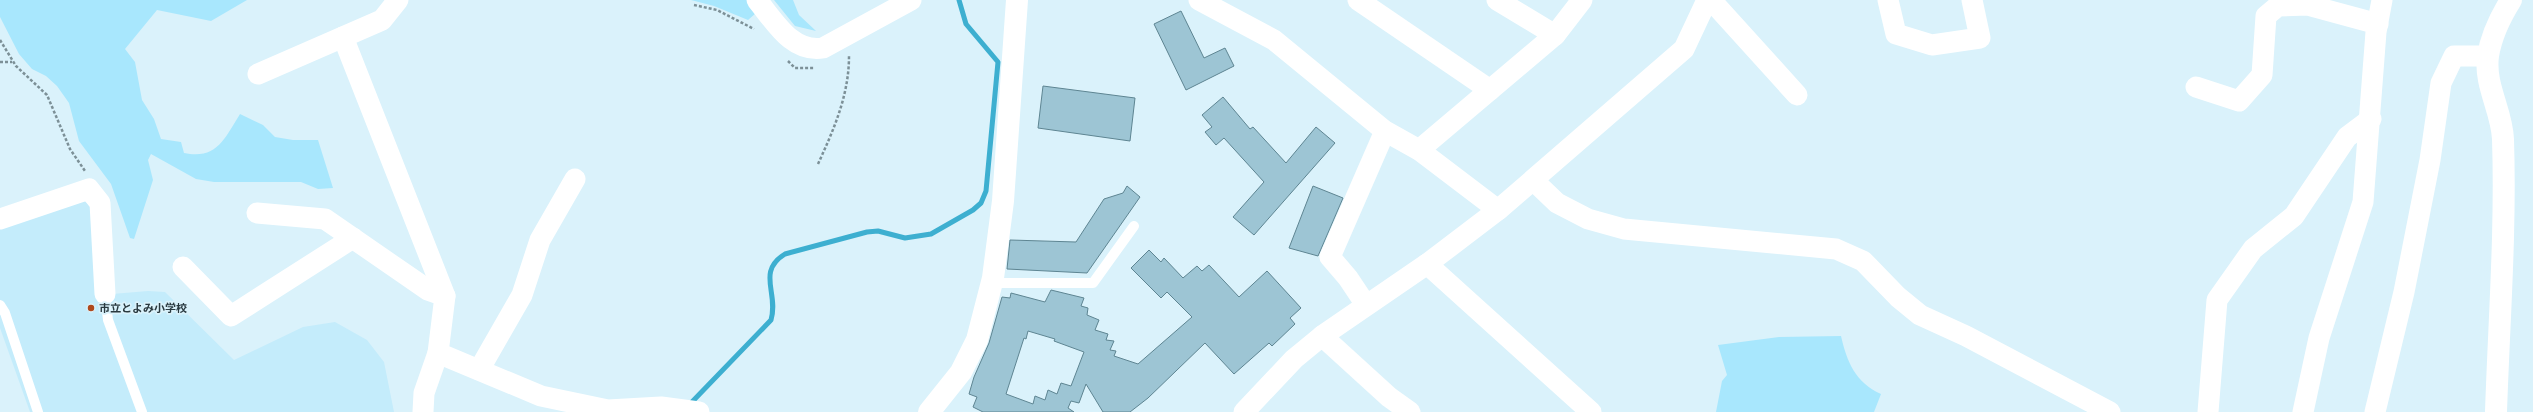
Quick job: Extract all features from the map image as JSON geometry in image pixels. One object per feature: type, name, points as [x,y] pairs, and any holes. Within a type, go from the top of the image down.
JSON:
[{"type":"street","points":[[258,74],[382,20],[398,0]]},
{"type":"street","points":[[757,0],[785,35],[800,47],[813,50],[824,48],[911,0]]},
{"type":"street","points":[[929,412],[960,372],[977,340],[992,283],[1003,201],[1017,0]]},
{"type":"street","points":[[1199,0],[1274,40],[1385,132],[1419,150],[1498,210]]},
{"type":"street","points":[[1358,0],[1490,90]]},
{"type":"street","points":[[1498,0],[1555,36]]},
{"type":"street","points":[[1419,150],[1555,36],[1582,0]]},
{"type":"street","points":[[1244,412],[1294,359],[1322,336],[1427,264],[1498,210],[1534,181],[1684,49],[1707,0]]},
{"type":"street","points":[[1711,0],[1797,96]]},
{"type":"street","points":[[1888,0],[1896,34],[1932,46],[1980,38],[1972,0]]},
{"type":"street","points":[[2303,412],[2319,338],[2363,202],[2378,24],[2382,0]]},
{"type":"street","points":[[2496,412],[2504,199],[2503,137],[2490,85],[2488,56],[2501,17],[2511,0]]},
{"type":"street","points":[[2196,87],[2239,101],[2262,76],[2266,16],[2278,6],[2308,5],[2378,24]]},
{"type":"street","points":[[343,37],[446,296],[438,353],[424,393],[423,412]]},
{"type":"street","points":[[2375,412],[2404,292],[2430,160],[2440,83],[2454,56],[2488,56]]},
{"type":"street","points":[[2208,412],[2217,300],[2252,249],[2294,216],[2347,137],[2371,120]]},
{"type":"street","points":[[1366,305],[1348,278],[1330,257],[1385,132]]},
{"type":"street","points":[[479,370],[522,295],[540,240],[575,179]]},
{"type":"street","points":[[1534,181],[1557,203],[1588,219],[1624,229],[1836,249],[1863,260],[1898,297],[1920,315],[1966,336],[2110,412]]},
{"type":"street","points":[[0,219],[89,189],[100,203],[106,294]]},
{"type":"street","points":[[257,213],[325,219],[428,290],[446,296]]},
{"type":"street","points":[[182,267],[231,316],[353,238]]},
{"type":"street","points":[[1427,264],[1591,412]]},
{"type":"street","points":[[1322,336],[1389,397],[1410,412]]},
{"type":"street","points":[[438,353],[541,396],[608,410],[661,407],[700,412]]},
{"type":"lane","points":[[992,283],[1093,283],[1134,226]]},
{"type":"lane","points":[[106,294],[108,320],[142,412]]},
{"type":"lane","points":[[0,305],[5,314],[38,412]]},
{"type":"path","points":[[818,164],[836,125],[842,107],[848,72],[846,36]]},
{"type":"path","points":[[0,40],[13,62],[47,95],[70,149],[87,174],[89,189]]},
{"type":"path","points":[[0,62],[13,62]]},
{"type":"shaded area","points":[[0,0],[247,0],[211,21],[157,10],[125,49],[135,62],[142,100],[154,119],[161,139],[181,142],[184,153],[205,153],[212,150],[224,139],[240,114],[263,125],[275,137],[293,140],[318,140],[333,188],[318,189],[301,182],[214,182],[196,179],[151,154],[148,160],[153,180],[134,239],[130,238],[111,184],[79,141],[69,103],[57,86],[46,76],[32,69],[19,54],[0,17]]},
{"type":"shaded area","points":[[691,0],[747,0],[756,13],[748,20],[714,6]]},
{"type":"shaded area","points":[[774,0],[793,0],[799,15],[816,31],[795,26]]},
{"type":"shaded area","name":"市立とよみ小学校","points":[[79,198],[90,205],[100,295],[148,291],[165,292],[234,360],[303,327],[335,322],[367,340],[384,362],[394,412],[30,412],[0,328],[0,223]]},
{"type":"shaded area","points":[[1841,336],[1849,363],[1858,377],[1865,384],[1881,394],[1874,412],[1716,412],[1722,381],[1727,375],[1718,345],[1779,337]]},
{"type":"building","points":[[1181,11],[1204,58],[1225,48],[1234,66],[1186,90],[1154,24]]},
{"type":"building","points":[[1043,86],[1135,98],[1130,141],[1038,128]]},
{"type":"building","points":[[1223,97],[1250,129],[1253,127],[1286,163],[1316,127],[1335,143],[1254,235],[1233,217],[1264,182],[1224,138],[1216,145],[1205,132],[1212,127],[1202,115]]},
{"type":"building","points":[[1127,186],[1140,197],[1087,273],[1007,269],[1010,240],[1076,242],[1104,199],[1123,193]]},
{"type":"building","points":[[1313,186],[1343,198],[1318,256],[1289,248]]},
{"type":"building","points":[[1149,250],[1161,262],[1164,258],[1183,278],[1197,266],[1202,271],[1209,265],[1239,297],[1267,271],[1301,308],[1290,318],[1295,324],[1272,346],[1269,343],[1234,374],[1205,343],[1148,398],[1130,412],[1103,412],[1086,384],[1079,403],[1071,401],[1068,408],[1074,412],[983,412],[973,407],[977,397],[969,394],[974,377],[989,343],[1002,297],[1010,298],[1011,293],[1045,302],[1051,290],[1084,298],[1081,306],[1088,308],[1087,315],[1099,320],[1095,330],[1108,334],[1106,340],[1114,341],[1110,350],[1116,351],[1114,356],[1138,364],[1192,317],[1167,292],[1161,298],[1131,268]],"holes":[[[1028,331],[1055,339],[1054,341],[1084,352],[1071,386],[1061,383],[1057,394],[1048,390],[1045,400],[1035,396],[1033,404],[1006,394],[1024,338],[1026,339]]]},
{"type":"waterway","points":[[690,404],[771,320],[773,310],[770,276],[776,261],[785,254],[867,232],[878,231],[905,238],[931,234],[973,210],[981,203],[986,191],[998,62],[966,24],[959,0]]},
{"type":"place","name":"市立とよみ小学校","points":[[91,308]]}]
